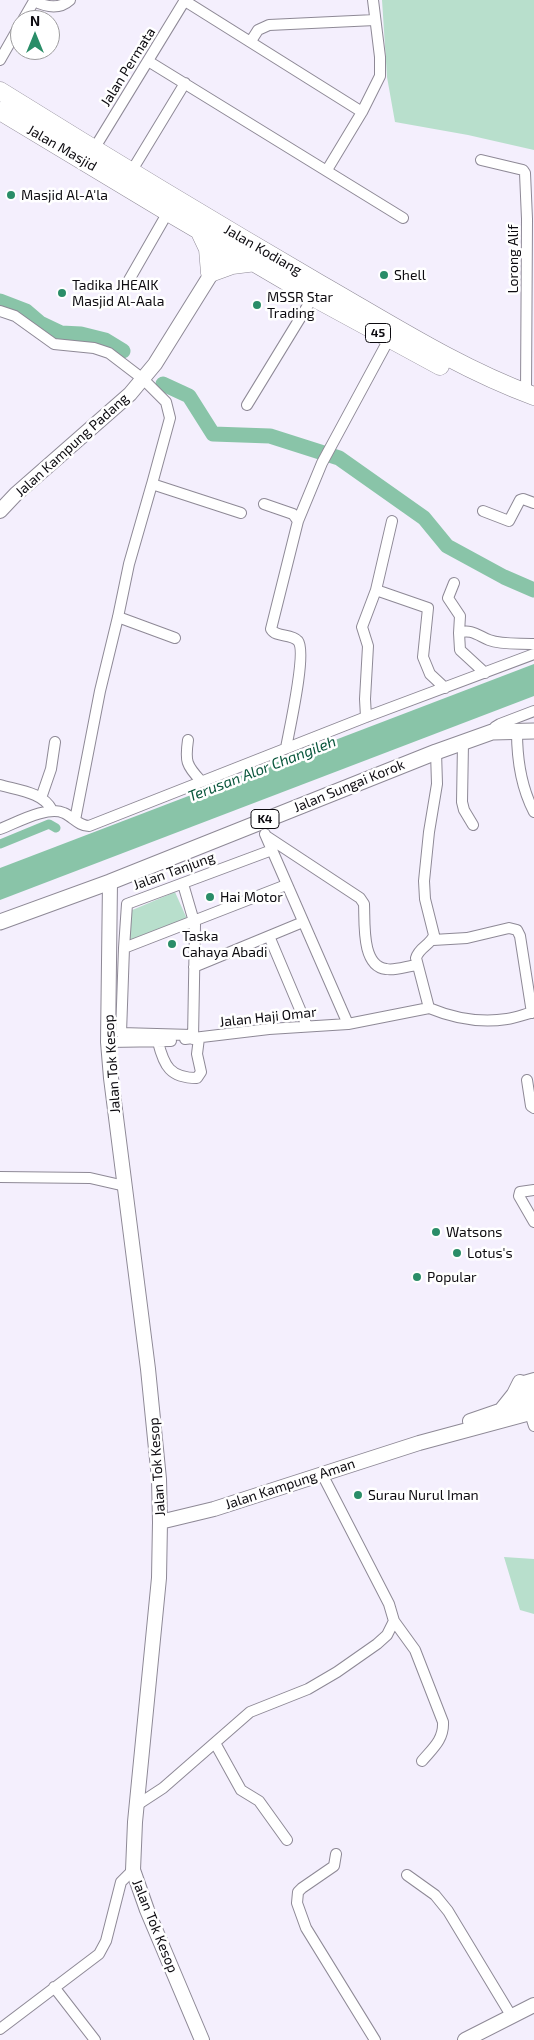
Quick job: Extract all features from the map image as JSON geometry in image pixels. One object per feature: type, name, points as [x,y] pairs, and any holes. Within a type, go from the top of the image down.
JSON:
[{"type":"highway","name":"Jalan Kodiang","points":[[0,91],[131,172],[232,240],[434,350],[531,399]]},
{"type":"highway","name":"Jalan Masjid","points":[[0,110],[199,230],[232,240]]},
{"type":"highway","points":[[199,230],[208,249],[210,273],[232,265],[256,262]]},
{"type":"highway","name":"Jalan Kodiang","points":[[232,240],[256,262],[314,297],[462,378],[531,399]]},
{"type":"main road","name":"Jalan Sungai Korok","points":[[0,922],[110,882],[436,752],[492,732],[529,731]]},
{"type":"street","points":[[33,0],[53,7],[62,6],[70,0]]},
{"type":"street","points":[[185,0],[362,112]]},
{"type":"street","name":"Jalan Permata","points":[[94,149],[185,0]]},
{"type":"street","points":[[328,170],[362,112],[380,76],[380,57],[373,0]]},
{"type":"street","points":[[251,41],[258,30],[269,25],[375,20]]},
{"type":"street","points":[[0,60],[10,42]]},
{"type":"street","points":[[148,62],[328,170],[403,218]]},
{"type":"street","points":[[131,172],[185,84]]},
{"type":"street","name":"Lorong Alif","points":[[481,160],[523,170],[525,173],[531,219],[531,399]]},
{"type":"street","points":[[129,280],[168,212]]},
{"type":"street","name":"Jalan Kampung Padang","points":[[0,511],[16,494],[130,394],[143,379],[155,364],[232,240]]},
{"type":"street","points":[[247,404],[314,297]]},
{"type":"street","points":[[0,311],[15,316],[54,344],[103,350],[143,379],[166,402],[170,418],[129,564],[100,691],[75,820]]},
{"type":"street","points":[[286,748],[299,676],[300,649],[299,643],[295,639],[274,633],[270,629],[298,521],[330,447],[389,339]]},
{"type":"street","points":[[152,484],[241,514]]},
{"type":"street","points":[[483,511],[509,521],[520,500],[523,499],[534,503]]},
{"type":"street","points":[[264,504],[293,514],[298,521]]},
{"type":"street","points":[[366,717],[365,694],[368,646],[362,627],[376,590],[392,521]]},
{"type":"street","points":[[454,582],[448,599],[460,616],[460,650],[485,673]]},
{"type":"street","points":[[376,590],[428,608],[423,657],[430,674],[445,688]]},
{"type":"street","points":[[118,618],[175,638]]},
{"type":"street","points":[[459,633],[464,631],[494,641],[534,644]]},
{"type":"street","points":[[0,829],[52,810],[64,813],[80,824],[89,826],[366,717],[534,654]]},
{"type":"street","points":[[492,732],[500,724],[534,711]]},
{"type":"street","points":[[529,731],[522,783],[526,797],[534,812]]},
{"type":"street","points":[[188,740],[186,757],[189,768],[201,781]]},
{"type":"street","points":[[41,798],[51,769],[55,742]]},
{"type":"street","points":[[463,743],[462,802],[464,810],[473,824]]},
{"type":"street","points":[[433,940],[434,935],[425,899],[424,881],[429,832],[437,784],[436,752]]},
{"type":"street","points":[[0,785],[46,800],[52,810]]},
{"type":"street","points":[[260,821],[286,885],[348,1024]]},
{"type":"street","points":[[266,836],[360,898],[364,904],[368,953],[377,966],[388,970],[417,965]]},
{"type":"street","name":"Jalan Tanjung","points":[[124,948],[127,904],[272,850]]},
{"type":"street","name":"Jalan Tok Kesop","points":[[110,882],[108,1042],[110,1078],[156,1430],[160,1522],[154,1630],[137,1805],[134,1870],[147,1910],[202,2040]]},
{"type":"street","points":[[158,1042],[164,1061],[174,1073],[189,1078],[197,1078],[201,1072],[195,1037],[194,919],[183,884]]},
{"type":"street","points":[[195,1037],[121,1033],[124,948],[194,919],[286,885]]},
{"type":"street","points":[[194,967],[303,922]]},
{"type":"street","points":[[509,928],[517,930],[520,936],[533,1013],[508,1019],[484,1021],[443,1013],[429,1008],[417,965],[418,952],[433,940],[467,938],[509,928]]},
{"type":"street","points":[[269,936],[307,1026]]},
{"type":"street","name":"Jalan Haji Omar","points":[[108,1042],[158,1042],[307,1026],[348,1024],[429,1008]]},
{"type":"street","points":[[527,1080],[530,1106],[534,1108]]},
{"type":"street","points":[[0,1177],[90,1178],[124,1186]]},
{"type":"street","points":[[534,1190],[520,1192],[519,1196],[534,1222]]},
{"type":"street","points":[[502,1409],[511,1399],[520,1382],[534,1378]]},
{"type":"street","points":[[520,1382],[534,1389]]},
{"type":"street","points":[[520,1382],[532,1410]]},
{"type":"street","name":"Jalan Kampung Aman","points":[[418,1443],[444,1430],[502,1409],[532,1410]]},
{"type":"street","name":"Jalan Kampung Aman","points":[[160,1522],[196,1514],[418,1443],[532,1410]]},
{"type":"street","points":[[322,1474],[389,1604],[394,1621],[414,1650],[443,1722],[442,1735],[439,1741],[422,1762]]},
{"type":"street","points":[[137,1805],[163,1788],[250,1712],[308,1689],[337,1672],[376,1644],[387,1634],[394,1621]]},
{"type":"street","points":[[215,1743],[240,1790],[259,1801],[288,1840]]},
{"type":"street","points":[[336,1854],[334,1866],[298,1892],[297,1903],[306,1928],[374,2040]]},
{"type":"street","points":[[0,2029],[92,1960],[103,1948],[121,1882],[134,1870]]},
{"type":"street","points":[[407,1875],[435,1895],[448,1911],[512,2016]]},
{"type":"street","points":[[54,1987],[95,2040]]},
{"type":"street","points":[[465,2040],[534,2005]]},
{"type":"shaded area","points":[[382,0],[534,0],[534,150],[468,135],[395,122],[387,77]]},
{"type":"shaded area","points":[[175,892],[187,919],[126,945],[130,911]]},
{"type":"shaded area","points":[[504,1557],[534,1559],[534,1614],[520,1610]]},
{"type":"water","name":"Terusan Alor Changileh","points":[[534,664],[534,696],[0,900],[0,868]]},
{"type":"waterway","points":[[0,301],[26,311],[40,323],[61,333],[81,334],[105,340],[123,351]]},
{"type":"waterway","points":[[163,384],[189,396],[213,434],[270,436],[339,458],[424,518],[447,546],[504,577],[534,590]]},
{"type":"waterway","points":[[0,844],[49,824],[56,828]]},
{"type":"place","name":"Masjid Al-A'la","points":[[11,195]]},
{"type":"place","name":"Shell","points":[[384,275]]},
{"type":"place","name":"Tadika JHEAIK Masjid Al-Aala","points":[[62,293]]},
{"type":"place","name":"MSSR Star Trading","points":[[257,305]]},
{"type":"place","name":"Hai Motor","points":[[210,897]]},
{"type":"place","name":"Taska Cahaya Abadi","points":[[172,944]]},
{"type":"place","name":"Watsons","points":[[436,1232]]},
{"type":"place","name":"Lotus's","points":[[457,1253]]},
{"type":"place","name":"Popular","points":[[417,1277]]},
{"type":"place","name":"Surau Nurul Iman","points":[[358,1495]]}]
